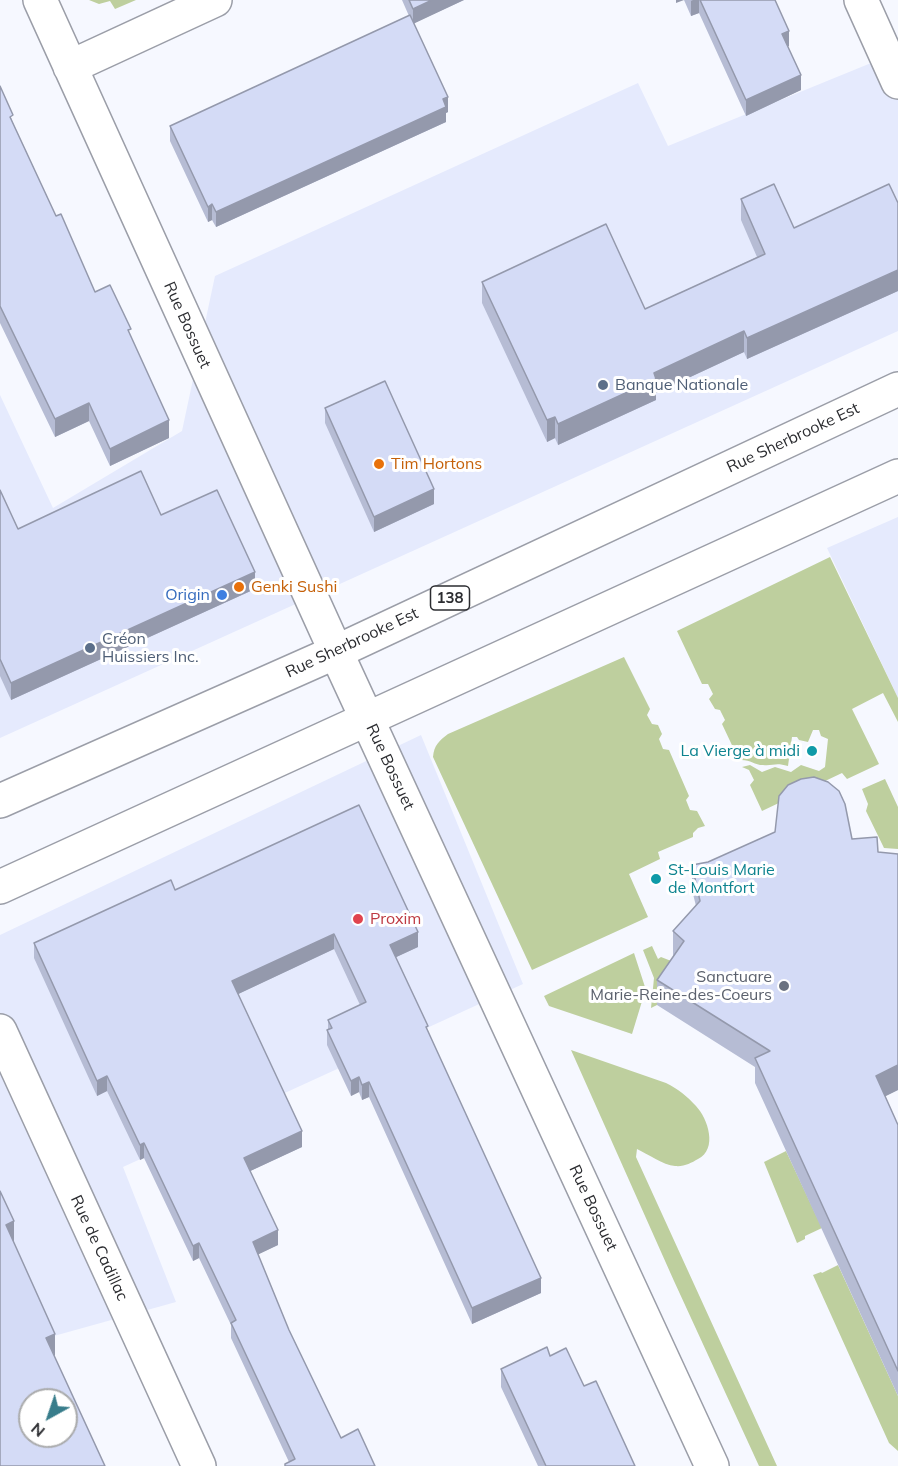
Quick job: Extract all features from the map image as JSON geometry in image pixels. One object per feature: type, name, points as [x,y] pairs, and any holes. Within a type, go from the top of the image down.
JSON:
[{"type":"street","name":"Rue Bossuet","points":[[40,0],[336,652],[712,1466]]},
{"type":"street","points":[[70,67],[215,0]]},
{"type":"street","points":[[861,0],[898,82]]},
{"type":"street","name":"Rue Sherbrooke Est","points":[[0,801],[336,652],[898,389]]},
{"type":"street","points":[[0,887],[898,476]]},
{"type":"street","name":"Rue de Cadillac","points":[[0,1031],[199,1466]]},
{"type":"shaded area","points":[[898,52],[898,331],[0,738],[0,395],[53,508],[182,431],[215,276],[638,83],[668,146]]},
{"type":"shaded area","points":[[898,517],[898,698],[827,548]]},
{"type":"shaded area","points":[[421,735],[523,984],[123,1167],[176,1302],[0,1351],[0,935]]},
{"type":"green space","points":[[89,0],[136,0],[115,9],[110,1],[99,4]]},
{"type":"green space","points":[[830,557],[898,698],[898,722],[883,693],[852,709],[879,764],[847,779],[842,773],[762,811],[750,785],[754,780],[749,770],[742,767],[750,765],[762,772],[775,767],[791,772],[801,765],[819,771],[825,767],[828,739],[821,736],[819,730],[813,730],[808,742],[792,737],[788,766],[760,765],[739,760],[722,724],[725,720],[720,710],[715,709],[709,699],[713,694],[708,684],[702,684],[677,631]]},
{"type":"green space","points":[[624,657],[650,709],[647,715],[652,724],[658,725],[662,734],[659,739],[663,749],[669,750],[689,796],[686,800],[690,810],[697,811],[705,826],[698,828],[693,833],[693,837],[658,852],[660,859],[629,874],[648,917],[532,970],[433,757],[434,749],[448,734]]},
{"type":"green space","points":[[885,779],[898,807],[898,849],[884,848],[866,811],[868,804],[862,789]]},
{"type":"green space","points":[[652,946],[658,959],[661,957],[684,966],[657,1005],[651,1008],[654,978],[643,950]]},
{"type":"green space","points":[[634,953],[645,987],[632,1034],[549,1006],[544,996]]},
{"type":"green space","points":[[571,1050],[666,1083],[689,1099],[704,1118],[709,1134],[708,1148],[695,1160],[675,1166],[661,1162],[637,1149],[636,1157],[777,1466],[759,1466]]},
{"type":"green space","points":[[786,1151],[822,1228],[805,1236],[805,1239],[797,1243],[764,1162]]},
{"type":"green space","points":[[838,1265],[898,1396],[898,1451],[889,1443],[813,1275]]},
{"type":"building","points":[[409,0],[432,0],[413,9]]},
{"type":"building","points":[[700,0],[775,0],[789,31],[782,34],[801,75],[746,100]]},
{"type":"building","points":[[410,15],[448,97],[443,99],[446,107],[216,212],[212,204],[208,207],[170,126]]},
{"type":"building","points":[[0,86],[13,115],[10,117],[56,216],[61,214],[95,292],[110,285],[169,420],[110,449],[89,403],[55,419],[0,306]]},
{"type":"building","points":[[774,184],[794,228],[889,184],[898,203],[898,270],[747,338],[744,331],[654,373],[656,379],[558,424],[555,417],[547,420],[482,282],[606,224],[645,309],[765,254],[741,199]]},
{"type":"building","name":"Tim Hortons","points":[[385,381],[434,489],[374,517],[325,408]]},
{"type":"building","points":[[141,471],[161,515],[217,490],[255,572],[11,683],[0,659],[0,490],[18,529]]},
{"type":"building","name":"Sanctuare Marie-Reine-des-Coeurs","points":[[814,777],[828,782],[839,791],[845,804],[852,839],[877,837],[878,852],[898,854],[898,1065],[876,1076],[898,1125],[898,1371],[755,1058],[770,1051],[657,980],[684,941],[673,931],[700,901],[692,865],[708,862],[775,832],[779,796],[788,785],[801,779]]},
{"type":"building","points":[[359,805],[418,932],[390,945],[541,1278],[472,1308],[369,1082],[362,1085],[359,1077],[351,1081],[327,1030],[332,1028],[328,1020],[366,1002],[334,934],[232,981],[302,1131],[244,1158],[278,1230],[253,1242],[289,1330],[341,1438],[358,1429],[375,1466],[285,1466],[295,1459],[231,1323],[236,1320],[199,1243],[193,1246],[144,1143],[140,1145],[107,1076],[97,1081],[34,943],[171,880],[175,890]]},
{"type":"building","points":[[0,1191],[14,1221],[6,1225],[55,1334],[46,1338],[69,1388],[18,1388],[18,1448],[78,1448],[78,1407],[105,1466],[0,1466]]},
{"type":"building","points":[[547,1347],[550,1356],[566,1348],[584,1386],[596,1381],[635,1466],[546,1466],[501,1369]]},
{"type":"place","name":"Banque Nationale","points":[[603,385]]},
{"type":"place","name":"Tim Hortons","points":[[379,464]]},
{"type":"place","name":"Genki Sushi","points":[[239,587]]},
{"type":"place","name":"Origin","points":[[222,595]]},
{"type":"place","name":"Créon Huissiers Inc.","points":[[90,648]]},
{"type":"place","name":"La Vierge à midi","points":[[812,751]]},
{"type":"place","name":"St-Louis Marie de Montfort","points":[[656,879]]},
{"type":"place","name":"Proxim","points":[[358,919]]},
{"type":"place","name":"Sanctuare Marie-Reine-des-Coeurs","points":[[784,986]]}]
